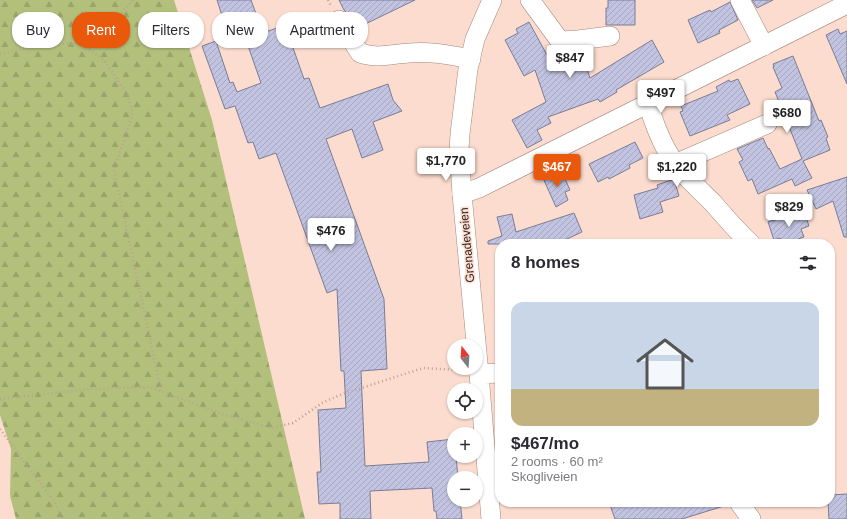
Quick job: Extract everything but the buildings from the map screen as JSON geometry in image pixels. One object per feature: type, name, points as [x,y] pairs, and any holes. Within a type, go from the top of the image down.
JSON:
[{"type":"street","name":"Grenadeveien","points":[[476,339],[459,150],[462,107],[475,40],[492,0]]},
{"type":"street","points":[[530,0],[560,41],[610,36]]},
{"type":"street","points":[[740,0],[764,46]]},
{"type":"street","points":[[462,194],[479,188],[847,4]]},
{"type":"street","points":[[357,48],[360,53],[366,55],[389,56],[408,52],[446,54],[471,59]]},
{"type":"street","points":[[648,103],[655,125],[668,153],[675,164],[745,239]]},
{"type":"street","points":[[675,164],[767,124]]},
{"type":"street","points":[[483,374],[495,373]]},
{"type":"street","name":"Grenadeveien","points":[[479,375],[491,519]]},
{"type":"street","points":[[743,507],[751,519]]},
{"type":"path","points":[[122,12],[133,0]]},
{"type":"path","points":[[0,54],[42,45],[72,43]]},
{"type":"path","points":[[87,48],[104,60],[127,94],[133,112],[114,170],[161,391]]},
{"type":"path","points":[[0,399],[92,389],[149,387],[222,414],[272,428],[293,423],[322,403],[340,395],[423,368],[447,369]]},
{"type":"path","points":[[0,429],[55,502],[63,519]]},
{"type":"green space","points":[[0,0],[174,0],[178,12],[138,12],[138,48],[189,48],[212,120],[305,519],[16,519],[10,496],[11,449],[0,415]]}]
